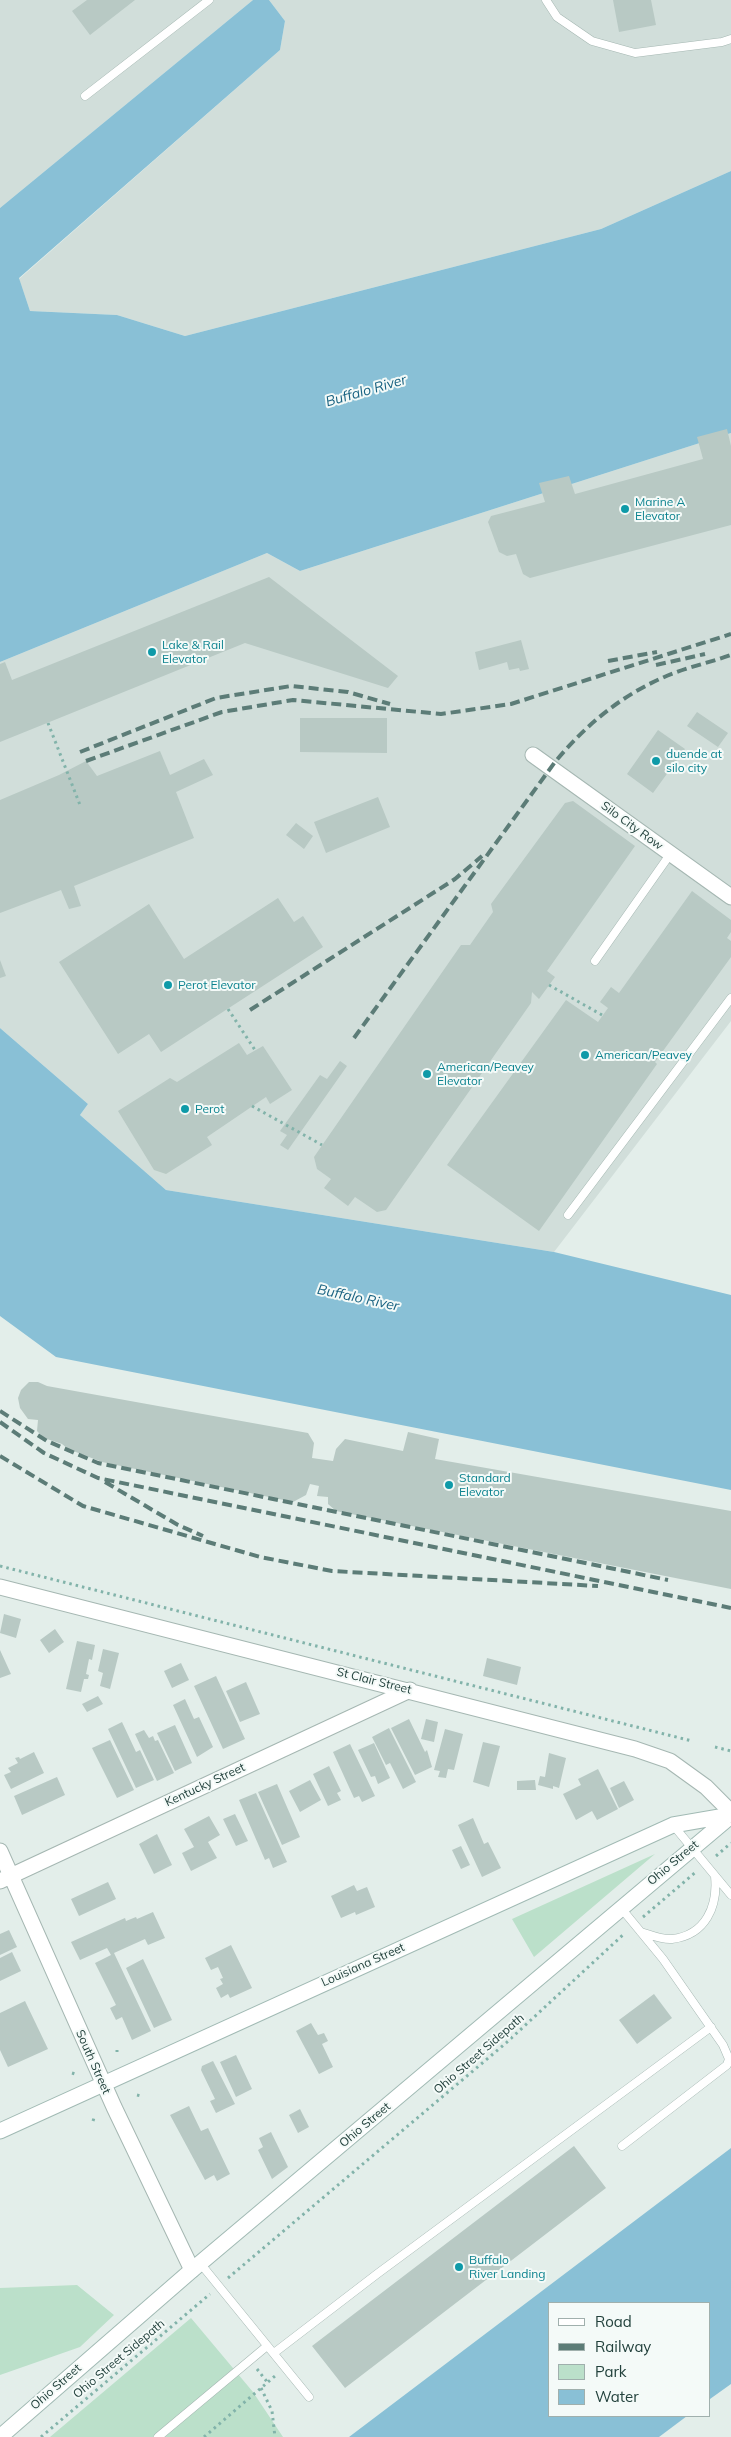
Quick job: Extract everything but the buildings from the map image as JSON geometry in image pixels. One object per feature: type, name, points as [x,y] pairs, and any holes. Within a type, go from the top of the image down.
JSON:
[{"type":"street","name":"Silo City Row","points":[[533,754],[731,898]]},
{"type":"street","name":"St Clair Street","points":[[0,1587],[410,1690],[635,1749],[670,1761],[706,1787],[731,1814]]},
{"type":"street","name":"Kentucky Street","points":[[6,1878],[410,1690]]},
{"type":"street","name":"Louisiana Street","points":[[0,2131],[673,1824],[731,1814]]},
{"type":"street","name":"Ohio Street","points":[[0,2437],[196,2266],[731,1814]]},
{"type":"street","name":"South Street","points":[[0,1851],[6,1878],[103,2084],[196,2266]]},
{"type":"lane","points":[[86,96],[209,0]]},
{"type":"lane","points":[[546,0],[557,17],[592,41],[635,52],[722,42],[731,39]]},
{"type":"lane","points":[[595,961],[671,853]]},
{"type":"lane","points":[[568,1214],[731,998]]},
{"type":"lane","points":[[673,1824],[715,1876],[729,1890]]},
{"type":"lane","points":[[642,1932],[671,1940],[702,1925],[716,1901],[715,1876]]},
{"type":"lane","points":[[620,1908],[663,1959],[724,2045],[729,2059],[727,2065],[622,2146]]},
{"type":"lane","points":[[274,2354],[377,2274],[711,2027]]},
{"type":"lane","points":[[196,2266],[268,2346],[309,2397]]},
{"type":"lane","points":[[158,2437],[268,2346]]},
{"type":"path","points":[[48,723],[80,805]]},
{"type":"path","points":[[550,985],[602,1015]]},
{"type":"path","points":[[228,1008],[255,1050]]},
{"type":"path","points":[[252,1106],[322,1145]]},
{"type":"path","name":"St Clair Street","points":[[0,1566],[692,1741]]},
{"type":"path","points":[[715,1748],[731,1752]]},
{"type":"path","name":"Ohio Street Sidepath","points":[[234,2273],[506,2043],[635,1924],[731,1843]]},
{"type":"path","name":"Ohio Street Sidepath","points":[[41,2437],[208,2296]]},
{"type":"path","points":[[257,2369],[268,2383]]},
{"type":"path","points":[[204,2437],[276,2376]]},
{"type":"path","points":[[261,2388],[272,2411],[275,2437]]},
{"type":"shaded area","points":[[0,0],[253,0],[0,208]]},
{"type":"shaded area","points":[[269,0],[731,0],[731,171],[601,229],[185,336],[117,315],[30,311],[19,279],[280,50],[285,21]]},
{"type":"shaded area","points":[[731,433],[731,1021],[554,1252],[166,1190],[80,1115],[88,1104],[0,1028],[0,662],[267,553],[300,571]]},
{"type":"green space","points":[[655,1854],[534,1957],[512,1919]]},
{"type":"green space","points":[[77,2285],[114,2315],[80,2347],[0,2375],[0,2288]]},
{"type":"green space","points":[[191,2318],[253,2392],[283,2437],[50,2437]]},
{"type":"water","name":"Buffalo River","points":[[253,0],[269,0],[285,21],[280,50],[19,278],[30,311],[117,315],[185,336],[601,229],[731,171],[731,433],[300,571],[267,553],[0,662],[0,208]]},
{"type":"water","name":"Buffalo River","points":[[0,1028],[88,1104],[80,1115],[166,1190],[554,1252],[731,1295],[731,1490],[56,1357],[0,1316]]},
{"type":"water","points":[[731,2148],[731,2384],[711,2398],[711,2302],[548,2302],[548,2417],[686,2417],[659,2437],[349,2437]]},
{"type":"railway","points":[[86,761],[222,712],[293,700],[441,714],[511,704],[731,634]]},
{"type":"railway","points":[[608,661],[657,652]]},
{"type":"railway","points":[[656,665],[705,654]]},
{"type":"railway","points":[[354,1038],[555,762],[578,736],[617,703],[646,686],[679,671],[731,655]]},
{"type":"railway","points":[[80,752],[216,698],[291,686],[348,692],[390,704]]},
{"type":"railway","points":[[250,1010],[455,879],[482,856]]},
{"type":"railway","points":[[0,1411],[47,1441],[98,1463],[668,1580]]},
{"type":"railway","points":[[0,1422],[44,1453],[98,1478],[731,1608]]},
{"type":"railway","points":[[0,1456],[83,1506],[260,1557],[332,1571],[598,1586]]},
{"type":"railway","points":[[105,1482],[178,1525],[203,1536]]},
{"type":"place","name":"Marine A Elevator","points":[[625,509]]},
{"type":"place","name":"Lake & Rail Elevator","points":[[152,652]]},
{"type":"place","name":"duende at silo city","points":[[656,761]]},
{"type":"place","name":"Perot Elevator","points":[[168,985]]},
{"type":"place","name":"American/Peavey","points":[[585,1055]]},
{"type":"place","name":"American/Peavey Elevator","points":[[427,1074]]},
{"type":"place","name":"Perot","points":[[185,1109]]},
{"type":"place","name":"Standard Elevator","points":[[449,1485]]},
{"type":"place","name":"Buffalo River Landing","points":[[459,2267]]}]
